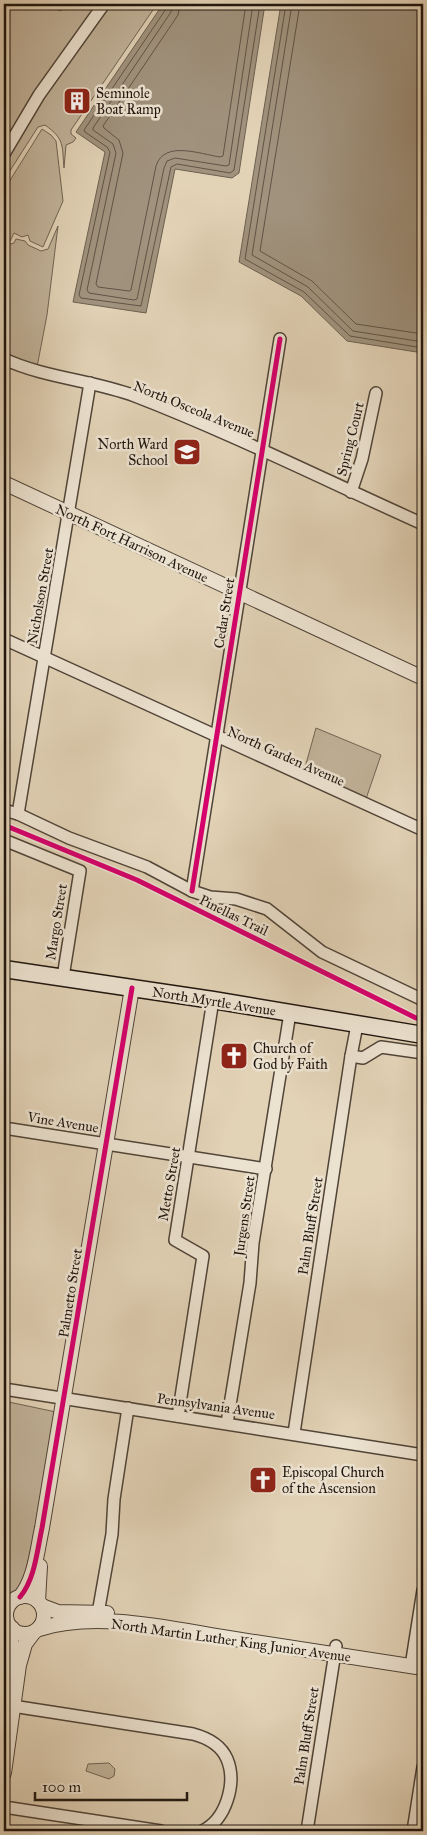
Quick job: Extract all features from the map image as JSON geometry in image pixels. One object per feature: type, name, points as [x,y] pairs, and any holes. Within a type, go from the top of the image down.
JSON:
[{"type":"main road","name":"North Myrtle Avenue","points":[[4,968],[423,1035]]},
{"type":"street","points":[[4,154],[39,95],[104,4]]},
{"type":"street","name":"Cedar Street","points":[[192,891],[238,592],[280,339]]},
{"type":"street","name":"North Osceola Avenue","points":[[4,358],[34,371],[90,383],[134,396],[262,450],[423,524]]},
{"type":"street","name":"Nicholson Street","points":[[18,814],[90,383]]},
{"type":"street","name":"Spring Court","points":[[351,492],[362,459],[376,393]]},
{"type":"street","name":"North Fort Harrison Avenue","points":[[4,483],[423,678]]},
{"type":"street","name":"North Garden Avenue","points":[[4,639],[44,659],[423,830]]},
{"type":"street","points":[[4,810],[18,814],[70,838],[147,867],[168,880],[192,891],[210,897],[236,899],[267,909],[322,952],[423,1000]]},
{"type":"street","name":"Margo Street","points":[[4,840],[80,871],[62,978]]},
{"type":"street","name":"Palmetto Street","points":[[12,1600],[26,1590],[42,1528],[132,988]]},
{"type":"street","name":"Metto Street","points":[[178,1416],[203,1256],[174,1240],[213,1000]]},
{"type":"street","name":"Jurgens Street","points":[[227,1423],[250,1283],[253,1243],[290,1013]]},
{"type":"street","name":"Palm Bluff Street","points":[[294,1433],[357,1025]]},
{"type":"street","points":[[351,1056],[363,1058],[381,1047],[423,1053]]},
{"type":"street","name":"Vine Avenue","points":[[4,1128],[266,1169]]},
{"type":"street","name":"Pennsylvania Avenue","points":[[4,1389],[294,1433],[423,1455]]},
{"type":"street","points":[[97,1617],[112,1534],[114,1499],[128,1408]]},
{"type":"street","name":"Palmetto Street","points":[[40,1604],[42,1528]]},
{"type":"street","points":[[417,1663],[423,1590]]},
{"type":"street","points":[[4,1726],[10,1706],[22,1651],[44,1618],[40,1604],[26,1596],[12,1600],[7,1611],[12,1653],[10,1706],[4,1773]]},
{"type":"street","name":"North Martin Luther King Junior Avenue","points":[[40,1604],[58,1612],[417,1663]]},
{"type":"street","name":"North Martin Luther King Junior Avenue","points":[[37,1630],[97,1617]]},
{"type":"street","points":[[8,1624],[22,1634],[37,1630]]},
{"type":"street","name":"Palm Bluff Street","points":[[307,1831],[335,1650]]},
{"type":"street","points":[[10,1706],[194,1734],[212,1741],[227,1758],[230,1779],[224,1809],[219,1819],[212,1826],[202,1831]]},
{"type":"street","points":[[413,1831],[423,1767]]},
{"type":"street","points":[[4,1807],[161,1831]]},
{"type":"shaded area","points":[[4,4],[47,4],[60,11],[66,4],[97,4],[34,92],[4,143]]},
{"type":"shaded area","points":[[112,4],[157,4],[71,130],[71,134],[76,138],[73,142],[66,145],[64,168],[59,139],[45,125],[38,127],[4,180],[4,165],[44,98]]},
{"type":"shaded area","points":[[42,129],[56,141],[63,201],[43,247],[30,241],[28,235],[22,237],[14,233],[10,241],[4,238],[4,190]]},
{"type":"shaded area","points":[[58,226],[47,315],[37,367],[4,352],[4,243],[7,245],[14,243],[16,239],[25,241],[28,245],[41,251],[48,249]]},
{"type":"shaded area","points":[[316,728],[381,755],[366,799],[304,771]]},
{"type":"shaded area","points":[[4,1401],[56,1412],[37,1527],[25,1574],[16,1592],[4,1596]]},
{"type":"shaded area","points":[[109,1763],[115,1769],[114,1776],[109,1779],[86,1771],[88,1764]]},
{"type":"water","points":[[163,4],[265,4],[239,173],[232,178],[175,169],[146,313],[73,302],[105,152],[76,132]]},
{"type":"water","points":[[281,4],[423,4],[423,353],[347,341],[301,296],[239,262]]},
{"type":"cycle path","points":[[192,891],[280,339]]},
{"type":"cycle path","name":"Pinellas Trail","points":[[4,825],[137,880],[416,1018],[423,1019]]},
{"type":"cycle path","points":[[20,1597],[32,1573],[42,1528],[132,988]]},
{"type":"place","name":"Seminole Boat Ramp","points":[[77,101]]},
{"type":"place","name":"North Ward School","points":[[187,452]]},
{"type":"place","name":"Church of God by Faith","points":[[234,1056]]},
{"type":"place","name":"Episcopal Church of the Ascension","points":[[263,1480]]}]
